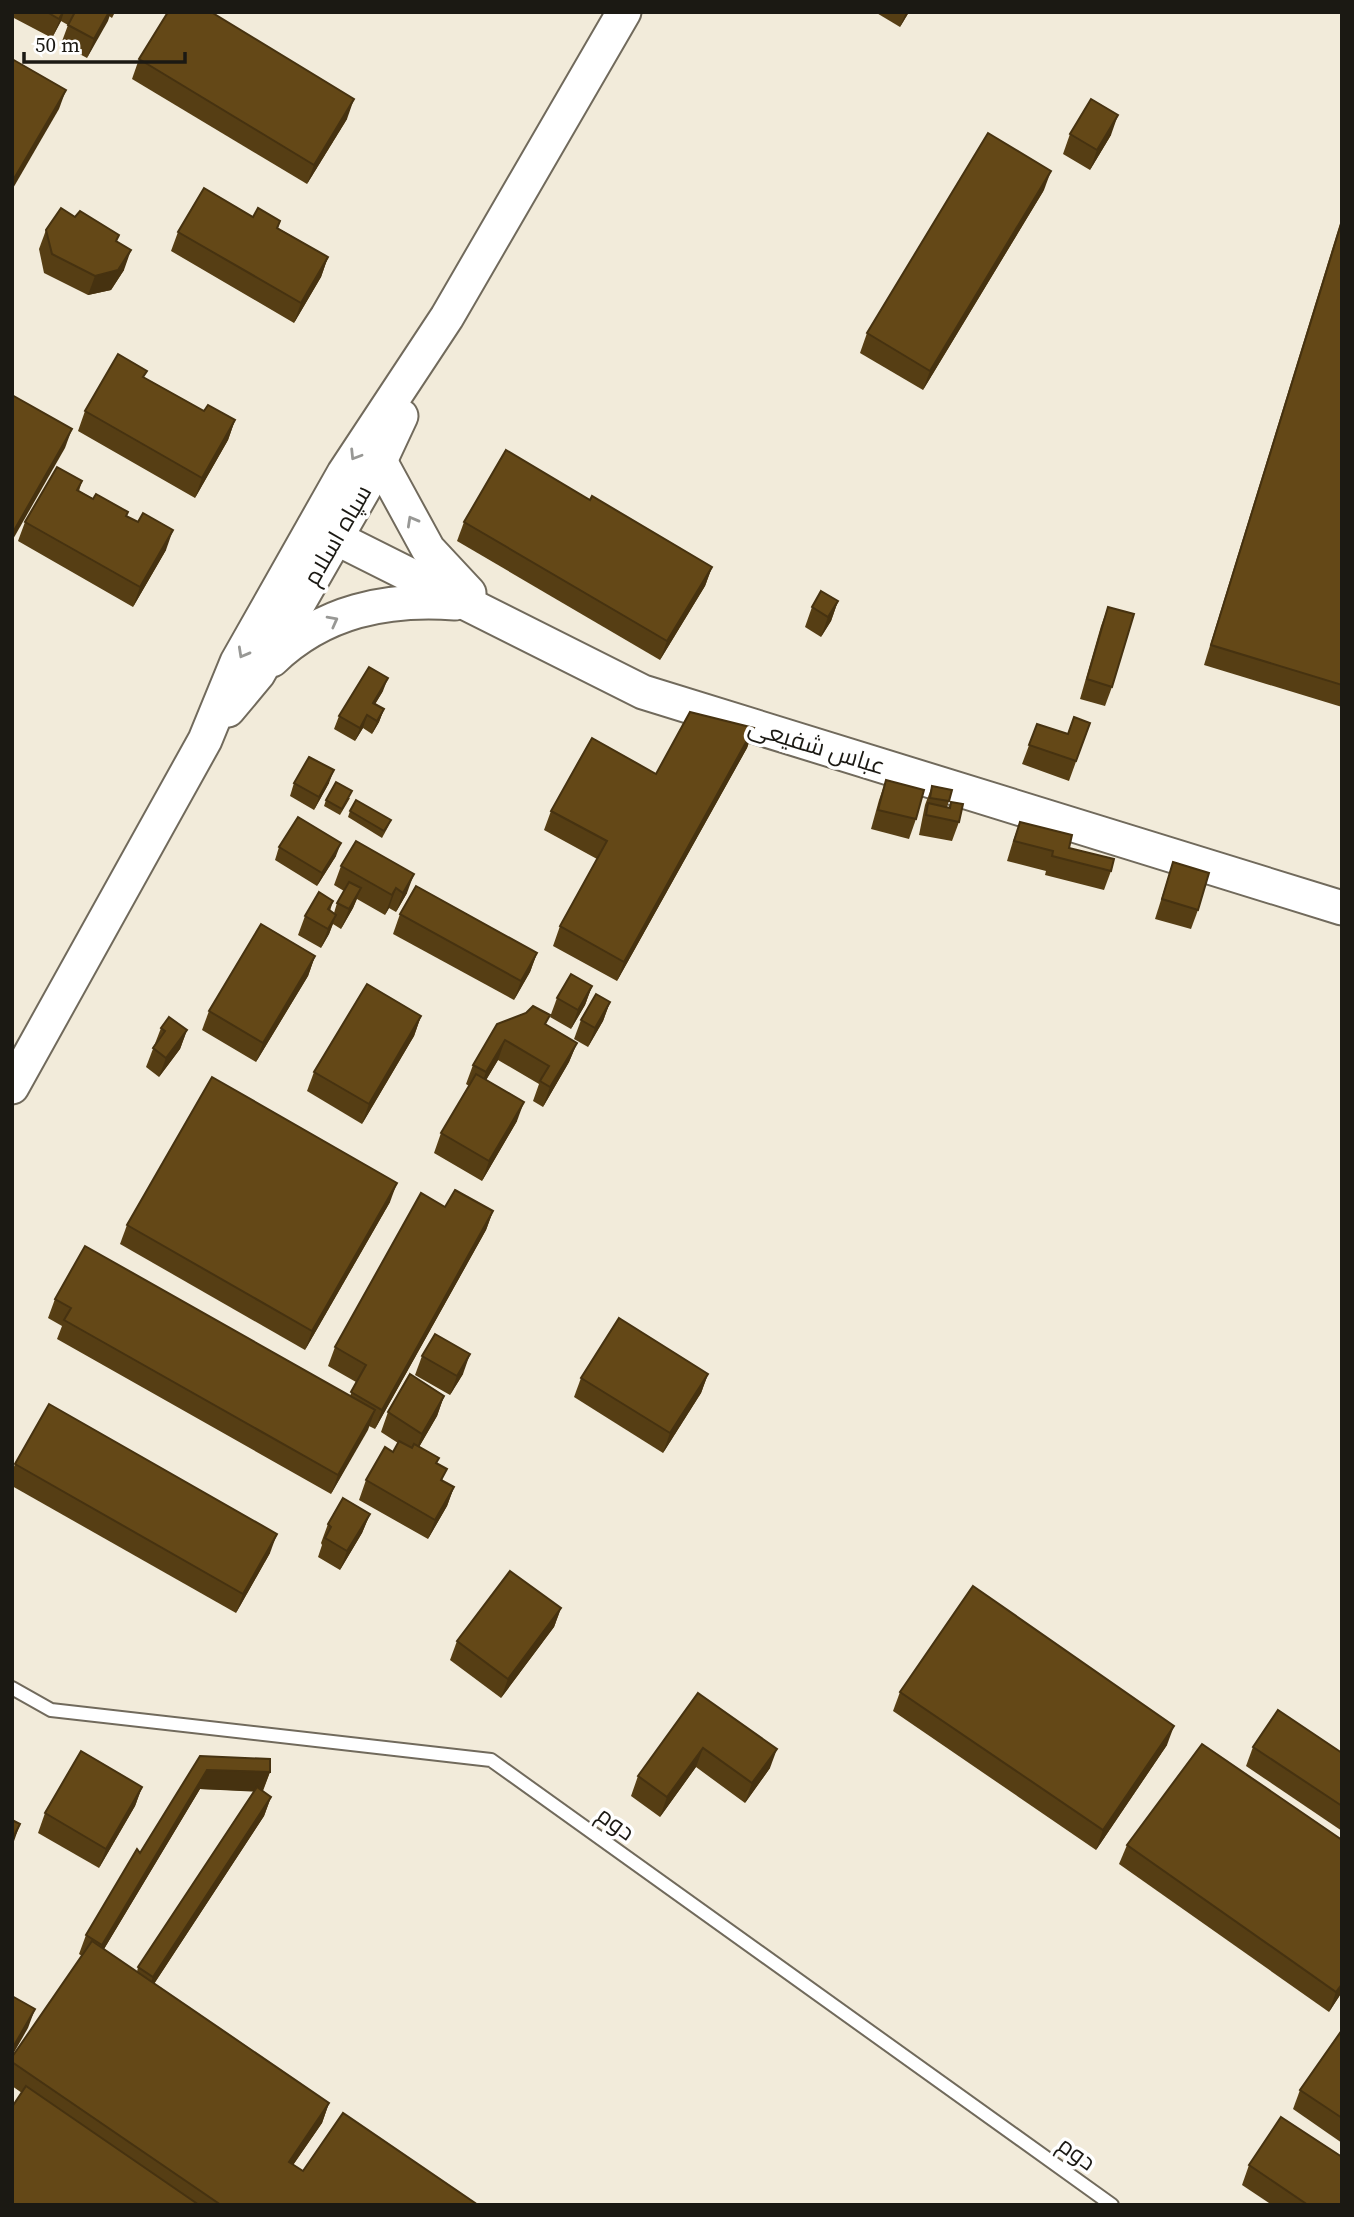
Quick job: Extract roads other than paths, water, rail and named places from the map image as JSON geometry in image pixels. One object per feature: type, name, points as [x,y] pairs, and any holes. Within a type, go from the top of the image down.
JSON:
[{"type":"main road","name":"سپاه اسلام","points":[[205,740],[258,674],[330,523],[359,449],[447,317],[624,12]]},
{"type":"main road","name":"سپاه اسلام","points":[[12,1087],[205,740],[237,662],[330,523],[380,461],[447,317]]},
{"type":"main road","points":[[380,461],[428,548],[466,598]]},
{"type":"main road","name":"عباس شفیعی","points":[[330,523],[643,692],[1342,908]]},
{"type":"main road","points":[[258,674],[286,646],[347,613],[378,604],[466,598]]},
{"type":"main road","name":"عباس شفیعی","points":[[466,598],[647,682],[1342,892]]},
{"type":"lane","name":"دوم","points":[[12,1688],[51,1710],[491,1760],[1112,2205]]}]
